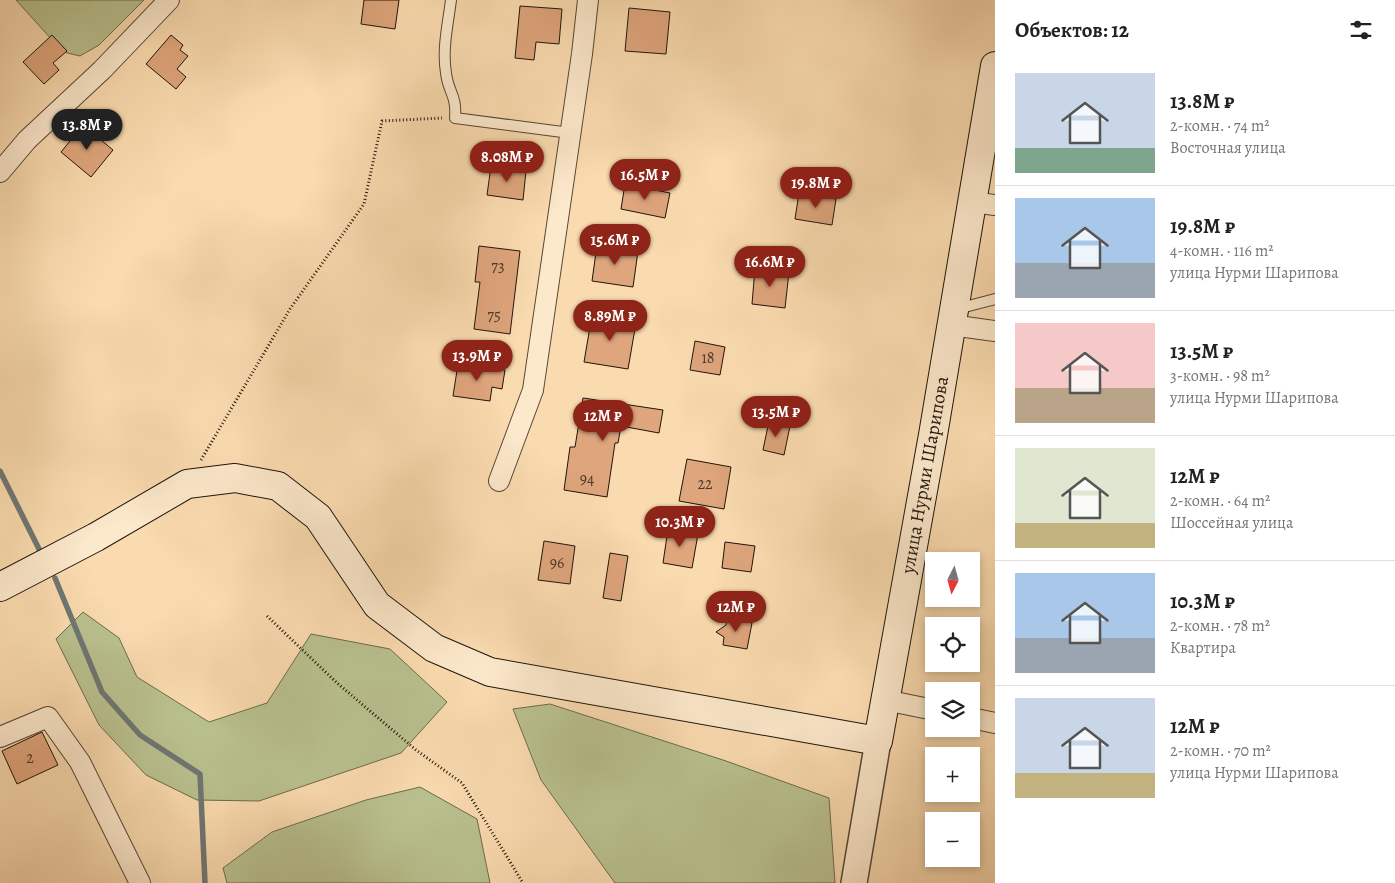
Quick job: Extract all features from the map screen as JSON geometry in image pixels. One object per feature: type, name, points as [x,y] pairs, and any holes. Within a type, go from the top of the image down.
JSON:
[{"type":"main road","name":"улица Нурми Шарипова","points":[[878,741],[952,317],[984,204],[995,66]]},
{"type":"main road","points":[[0,587],[96,537],[187,484],[235,478],[278,486],[318,517],[378,605],[434,648],[490,672],[878,741]]},
{"type":"street","points":[[0,172],[27,140],[102,70],[169,0]]},
{"type":"street","points":[[499,481],[533,390],[588,0]]},
{"type":"street","points":[[952,317],[995,331]]},
{"type":"street","points":[[885,700],[925,708]]},
{"type":"street","points":[[0,737],[48,717],[80,762],[140,883]]},
{"type":"street","points":[[980,720],[995,723]]},
{"type":"street","name":"улица Нурми Шарипова","points":[[854,883],[878,741]]},
{"type":"lane","points":[[451,0],[444,46],[446,74],[456,103],[455,118],[570,134]]},
{"type":"lane","points":[[952,317],[995,299]]},
{"type":"path","points":[[187,484],[290,309],[364,204],[382,121],[455,118]]},
{"type":"path","points":[[267,616],[344,689],[416,750],[462,783],[523,883]]},
{"type":"green space","points":[[16,0],[144,0],[99,45],[80,56],[63,52]]},
{"type":"green space","points":[[83,612],[119,638],[137,677],[209,722],[267,703],[311,634],[390,649],[447,702],[401,753],[259,801],[197,800],[146,775],[99,725],[56,639]]},
{"type":"green space","points":[[550,704],[726,761],[829,798],[835,883],[615,883],[541,780],[513,709]]},
{"type":"green space","points":[[420,787],[477,819],[490,883],[227,883],[223,868],[272,832],[366,800]]},
{"type":"building","points":[[364,0],[399,0],[395,29],[361,24]]},
{"type":"building","points":[[520,6],[562,9],[559,44],[536,42],[534,60],[515,58]]},
{"type":"building","points":[[629,8],[670,12],[666,54],[625,51]]},
{"type":"building","points":[[52,35],[67,51],[53,63],[59,70],[44,84],[23,62]]},
{"type":"building","points":[[171,35],[183,45],[180,50],[188,56],[177,69],[186,77],[176,89],[146,64]]},
{"type":"building","points":[[83,125],[113,150],[91,177],[61,152]]},
{"type":"building","points":[[491,166],[526,171],[523,200],[487,195]]},
{"type":"building","points":[[625,184],[670,193],[665,218],[621,209]]},
{"type":"building","points":[[799,193],[836,199],[832,225],[795,219]]},
{"type":"building","points":[[597,245],[638,251],[633,287],[592,281]]},
{"type":"building","points":[[479,246],[520,251],[510,334],[474,329],[480,282],[475,282]]},
{"type":"building","points":[[755,268],[789,272],[785,308],[752,304]]},
{"type":"building","points":[[592,315],[636,323],[628,369],[584,362]]},
{"type":"building","points":[[695,341],[725,347],[720,375],[690,370]]},
{"type":"building","points":[[458,364],[505,370],[502,389],[492,387],[490,401],[453,396]]},
{"type":"building","points":[[583,398],[663,410],[659,433],[621,426],[618,443],[615,443],[607,497],[564,490],[570,447],[575,447]]},
{"type":"building","points":[[769,421],[790,426],[784,455],[763,450]]},
{"type":"building","points":[[687,459],[731,467],[724,509],[679,501]]},
{"type":"building","points":[[668,529],[698,534],[692,568],[663,563]]},
{"type":"building","points":[[544,541],[575,546],[570,584],[538,580]]},
{"type":"building","points":[[725,542],[755,546],[751,572],[722,568]]},
{"type":"building","points":[[610,553],[628,556],[621,601],[603,598]]},
{"type":"building","points":[[727,618],[752,623],[747,649],[723,645],[724,637],[716,632],[726,625]]},
{"type":"building","points":[[42,732],[58,765],[17,784],[2,751]]},
{"type":"waterway","points":[[0,471],[39,549]]},
{"type":"waterway","points":[[55,578],[102,692],[140,735],[200,774],[205,883]]}]
